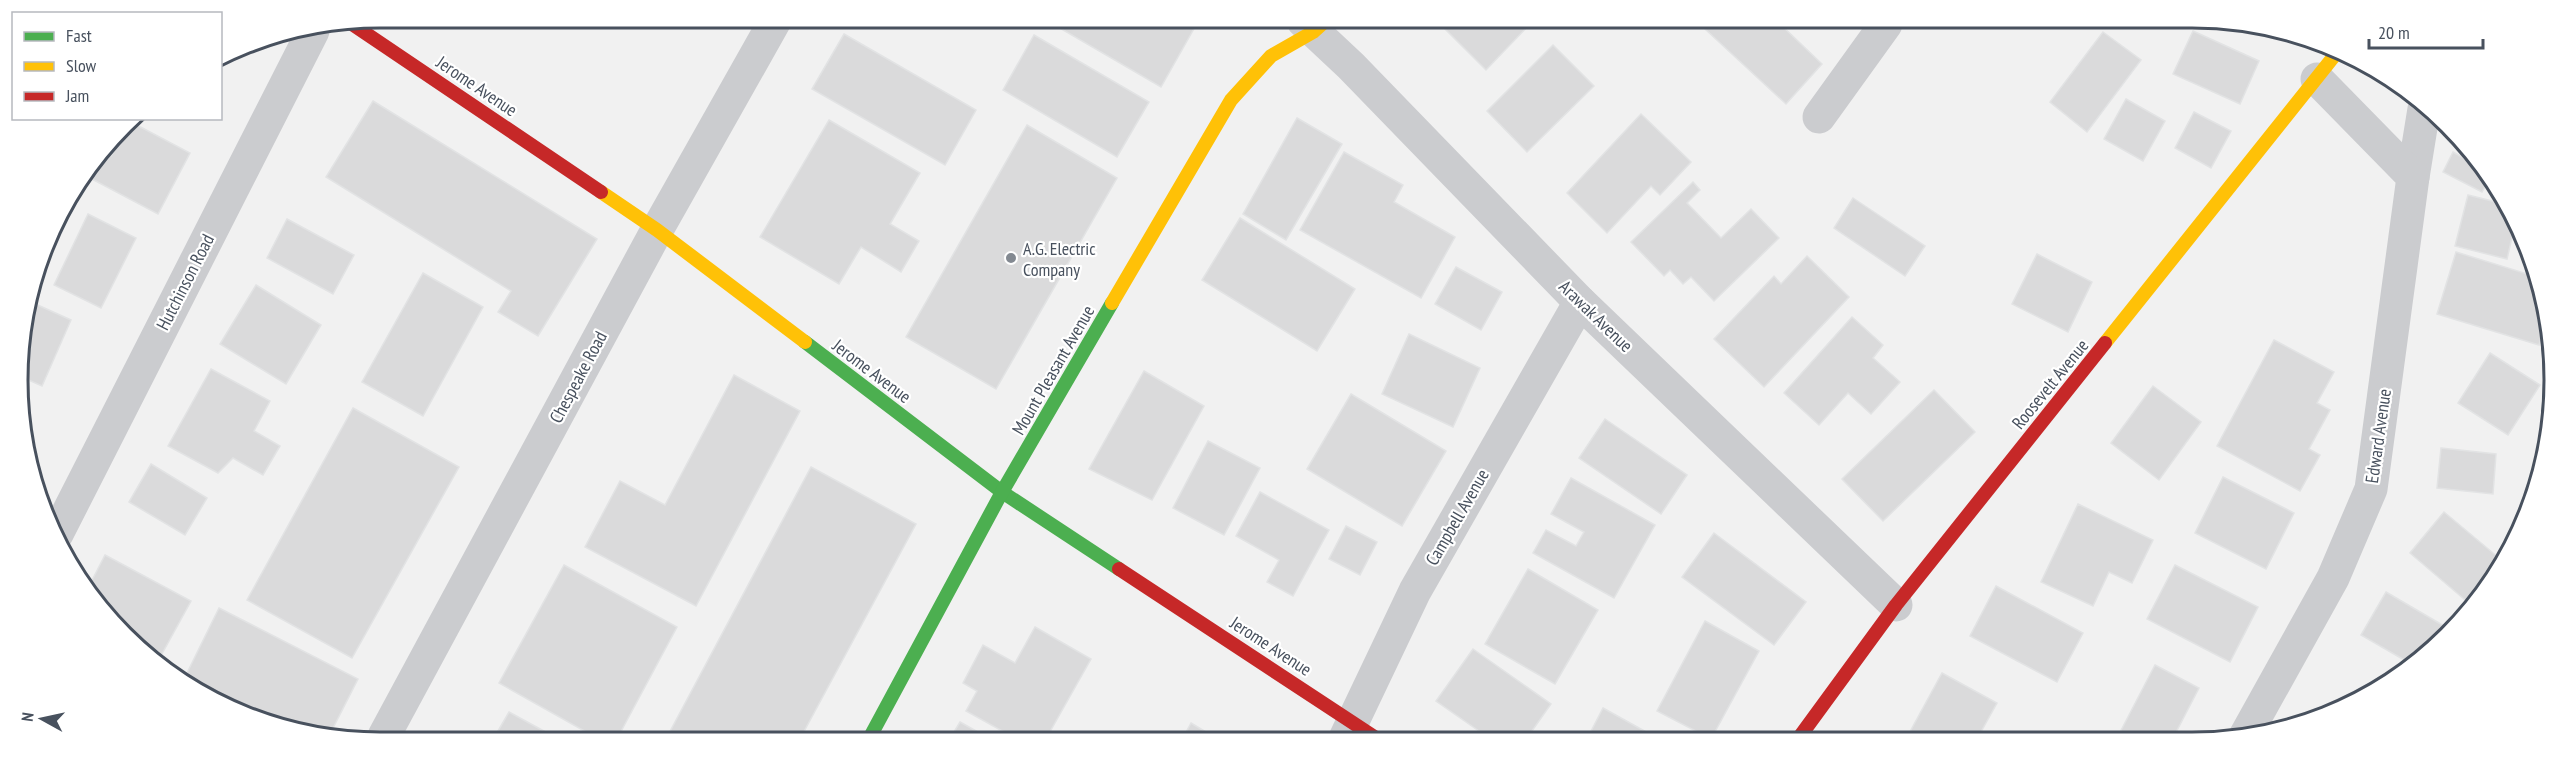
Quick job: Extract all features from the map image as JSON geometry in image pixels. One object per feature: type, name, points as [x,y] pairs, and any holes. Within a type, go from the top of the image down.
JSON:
[{"type":"street","name":"Chespeake Road","points":[[386,732],[657,230],[771,28]]},
{"type":"street","name":"Mount Pleasant Avenue","points":[[873,732],[1002,492],[1231,100],[1271,56],[1309,28]]},
{"type":"street","name":"Arawak Avenue","points":[[1316,28],[1580,302],[1896,605]]},
{"type":"street","points":[[1819,117],[1883,28]]},
{"type":"street","name":"Jerome Avenue","points":[[359,29],[657,230],[1002,492],[1357,732]]},
{"type":"street","name":"Hutchinson Road","points":[[61,527],[311,35]]},
{"type":"street","points":[[2326,67],[2413,177]]},
{"type":"street","name":"Roosevelt Avenue","points":[[1803,732],[1896,605],[2326,67]]},
{"type":"street","name":"Edward Avenue","points":[[2250,727],[2333,578],[2371,489],[2423,114]]},
{"type":"street","name":"Campbell Avenue","points":[[1358,732],[1415,591],[1580,302]]},
{"type":"building","points":[[1060,28],[1194,28],[1161,87]]},
{"type":"building","points":[[1444,28],[1526,28],[1486,70]]},
{"type":"building","points":[[1784,28],[1822,64],[1786,104],[1705,29]]},
{"type":"building","points":[[2193,31],[2259,61],[2240,104],[2173,74]]},
{"type":"building","points":[[2103,32],[2141,60],[2087,132],[2050,102]]},
{"type":"building","points":[[844,34],[976,110],[945,165],[812,89]]},
{"type":"building","points":[[1034,35],[1149,102],[1117,157],[1003,90]]},
{"type":"building","points":[[1553,45],[1594,86],[1527,152],[1487,111]]},
{"type":"building","points":[[2126,99],[2165,121],[2143,161],[2104,139]]},
{"type":"building","points":[[373,101],[597,239],[538,336],[498,312],[511,291],[326,177]]},
{"type":"building","points":[[2194,112],[2231,131],[2211,168],[2175,148]]},
{"type":"building","points":[[1641,114],[1691,162],[1660,195],[1651,186],[1607,233],[1567,193]]},
{"type":"building","points":[[1297,118],[1342,144],[1286,240],[1243,214]]},
{"type":"building","points":[[829,120],[920,173],[890,224],[919,241],[901,272],[861,247],[839,284],[760,237]]},
{"type":"building","points":[[1027,125],[1117,178],[996,389],[906,337]]},
{"type":"building","points":[[138,126],[190,153],[158,214],[92,179]]},
{"type":"building","points":[[1344,152],[1403,185],[1394,202],[1455,237],[1421,298],[1300,230]]},
{"type":"building","points":[[2453,152],[2467,159],[2485,186],[2482,192],[2443,172]]},
{"type":"building","points":[[1693,182],[1700,190],[1687,203],[1721,238],[1751,209],[1779,238],[1714,301],[1691,277],[1683,284],[1670,270],[1664,276],[1631,242]]},
{"type":"building","points":[[2468,195],[2495,202],[2513,235],[2507,259],[2455,246]]},
{"type":"building","points":[[1853,198],[1925,246],[1905,276],[1834,228]]},
{"type":"building","points":[[88,214],[136,238],[101,308],[54,285]]},
{"type":"building","points":[[1240,218],[1355,289],[1317,351],[1202,280]]},
{"type":"building","points":[[287,219],[354,255],[333,294],[267,258]]},
{"type":"building","points":[[2456,252],[2528,274],[2538,312],[2541,336],[2539,345],[2437,314]]},
{"type":"building","points":[[2037,254],[2092,282],[2068,332],[2012,304]]},
{"type":"building","points":[[1807,256],[1849,297],[1764,387],[1714,339],[1774,276],[1781,284]]},
{"type":"building","points":[[1456,267],[1502,292],[1481,330],[1435,304]]},
{"type":"building","points":[[423,273],[483,307],[423,416],[362,382]]},
{"type":"building","points":[[256,285],[321,325],[286,384],[220,344]]},
{"type":"building","points":[[37,305],[71,320],[42,386],[28,380]]},
{"type":"building","points":[[1852,317],[1883,345],[1873,358],[1900,382],[1871,414],[1848,393],[1819,425],[1784,393]]},
{"type":"building","points":[[1409,334],[1480,368],[1453,427],[1382,394]]},
{"type":"building","points":[[2274,340],[2334,372],[2317,403],[2330,410],[2309,449],[2320,455],[2300,491],[2217,446]]},
{"type":"building","points":[[2490,353],[2540,385],[2508,435],[2458,403]]},
{"type":"building","points":[[211,369],[270,401],[254,431],[280,446],[263,475],[233,458],[218,473],[168,446]]},
{"type":"building","points":[[1144,371],[1204,406],[1152,500],[1089,469]]},
{"type":"building","points":[[734,375],[800,411],[696,606],[585,547],[620,481],[665,505]]},
{"type":"building","points":[[2153,386],[2201,422],[2159,480],[2111,443]]},
{"type":"building","points":[[1934,390],[1975,432],[1883,521],[1842,479]]},
{"type":"building","points":[[1351,394],[1446,451],[1402,526],[1307,469]]},
{"type":"building","points":[[353,408],[459,467],[352,658],[247,600]]},
{"type":"building","points":[[1605,419],[1687,475],[1661,514],[1579,458]]},
{"type":"building","points":[[1208,441],[1260,468],[1224,535],[1173,508]]},
{"type":"building","points":[[2441,448],[2496,454],[2493,494],[2437,488]]},
{"type":"building","points":[[151,464],[207,498],[185,535],[129,502]]},
{"type":"building","points":[[811,467],[916,524],[804,732],[670,732]]},
{"type":"building","points":[[2223,477],[2294,513],[2266,569],[2195,533]]},
{"type":"building","points":[[1571,478],[1655,525],[1614,598],[1533,553],[1546,530],[1576,546],[1584,532],[1551,514]]},
{"type":"building","points":[[1260,492],[1329,530],[1293,596],[1267,582],[1279,560],[1236,536]]},
{"type":"building","points":[[2078,504],[2153,540],[2132,583],[2109,572],[2093,606],[2041,582]]},
{"type":"building","points":[[2444,512],[2497,556],[2467,601],[2410,553]]},
{"type":"building","points":[[1346,526],[1377,542],[1360,575],[1329,559]]},
{"type":"building","points":[[1714,533],[1806,602],[1774,645],[1682,577]]},
{"type":"building","points":[[105,555],[191,601],[161,656],[116,613],[92,581]]},
{"type":"building","points":[[564,565],[677,627],[621,732],[586,732],[499,683]]},
{"type":"building","points":[[2175,565],[2258,607],[2230,662],[2147,619]]},
{"type":"building","points":[[1528,569],[1598,610],[1555,684],[1485,644]]},
{"type":"building","points":[[1996,586],[2083,633],[2057,682],[1970,636]]},
{"type":"building","points":[[2386,592],[2444,626],[2406,661],[2361,635]]},
{"type":"building","points":[[219,608],[358,679],[333,729],[289,721],[267,714],[225,696],[186,674]]},
{"type":"building","points":[[1705,621],[1759,651],[1715,732],[1698,732],[1657,711]]},
{"type":"building","points":[[1035,627],[1091,659],[1050,732],[1004,732],[966,711],[977,691],[963,683],[983,645],[1015,663]]},
{"type":"building","points":[[1473,649],[1551,704],[1531,732],[1480,732],[1436,701]]},
{"type":"building","points":[[2155,665],[2199,688],[2176,732],[2120,732]]},
{"type":"building","points":[[1942,673],[1997,703],[1981,732],[1910,732]]},
{"type":"building","points":[[1603,708],[1646,732],[1591,732]]},
{"type":"building","points":[[509,712],[546,732],[497,732]]},
{"type":"building","points":[[960,722],[978,732],[954,732]]},
{"type":"building","points":[[1191,723],[1206,732],[1186,732]]},
{"type":"traffic: fast","points":[[873,732],[1002,492],[1112,303]]},
{"type":"traffic: fast","points":[[805,342],[1002,492],[1119,569]]},
{"type":"traffic: slow","points":[[1112,303],[1231,100],[1271,56],[1317,28]]},
{"type":"traffic: slow","points":[[2105,343],[2333,58]]},
{"type":"traffic: slow","points":[[601,192],[657,230],[805,342]]},
{"type":"traffic: jam","points":[[359,29],[601,192]]},
{"type":"traffic: jam","points":[[1803,732],[1896,605],[2105,343]]},
{"type":"traffic: jam","points":[[1119,569],[1367,732]]},
{"type":"place","name":"A.G. Electric Company","points":[[1011,258]]}]
